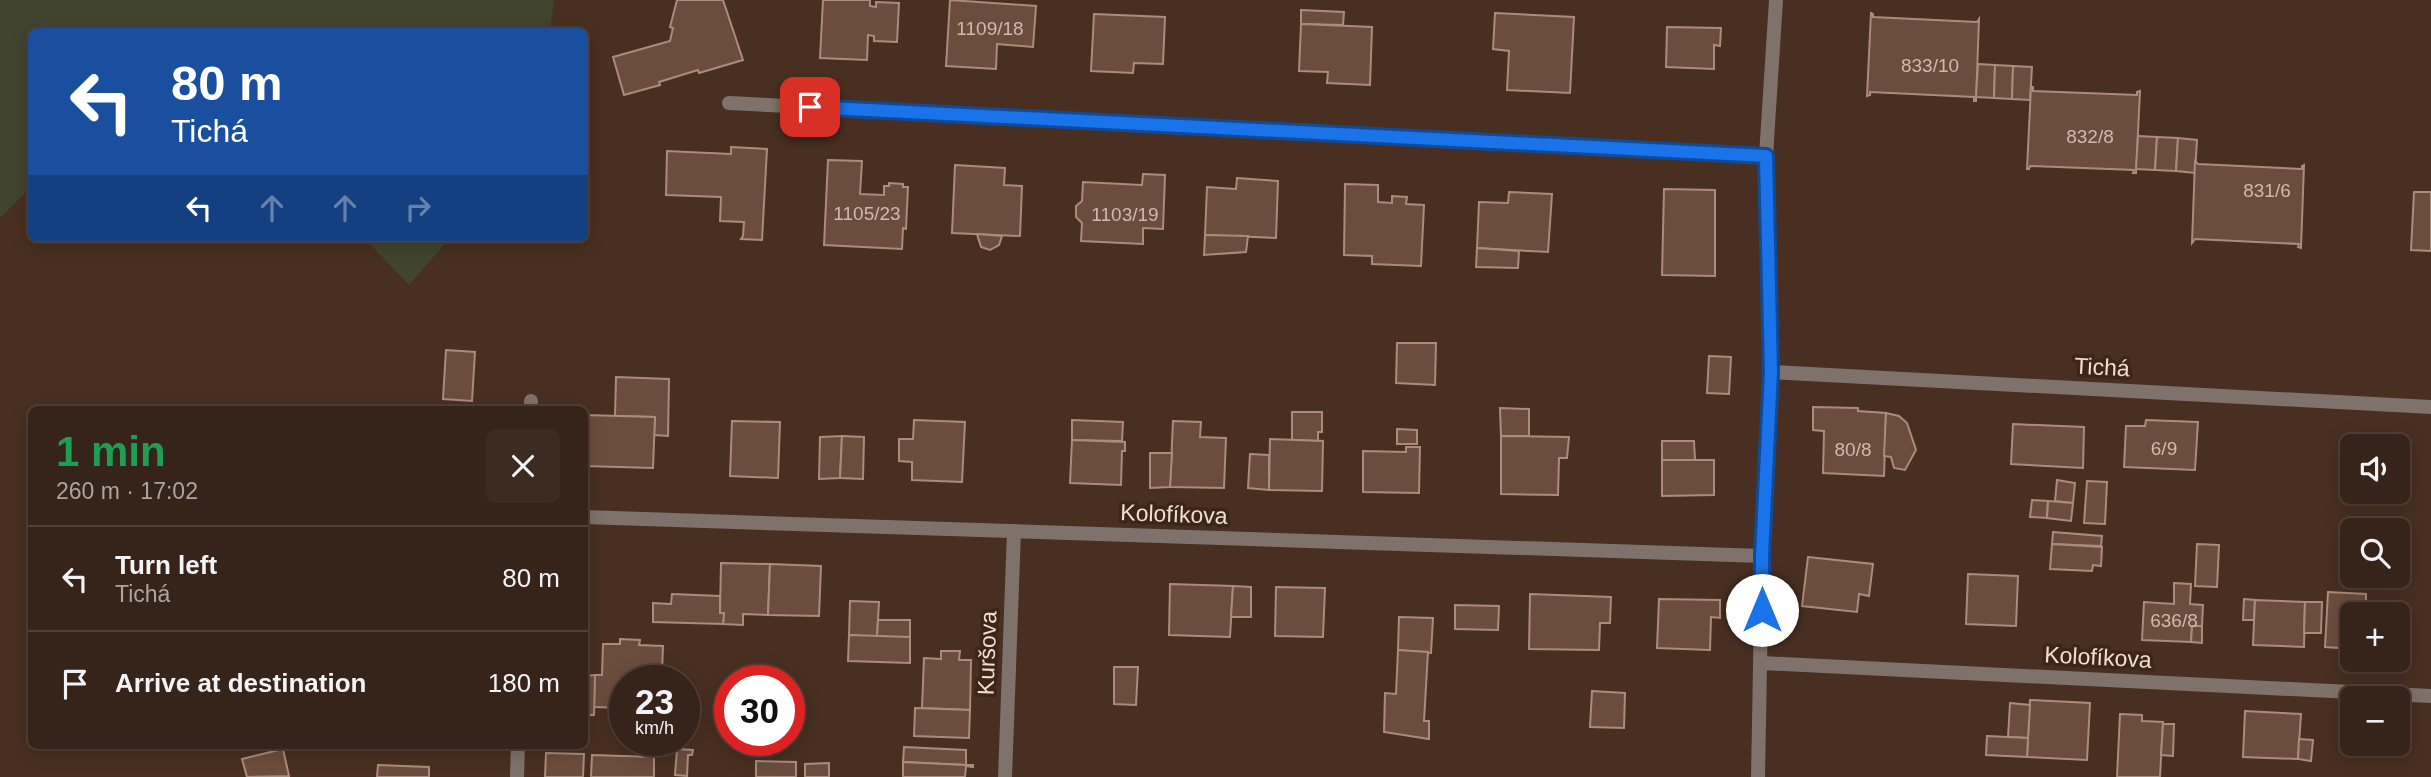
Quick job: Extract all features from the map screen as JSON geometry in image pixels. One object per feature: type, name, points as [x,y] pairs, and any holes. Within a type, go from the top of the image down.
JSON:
[{"type":"street","points":[[1758,777],[1762,556],[1771,372],[1766,156],[1776,0]]},
{"type":"street","points":[[729,103],[1766,156]]},
{"type":"street","name":"Tichá","points":[[1771,372],[2431,407]]},
{"type":"street","name":"Kolofíkova","points":[[588,517],[1762,556]]},
{"type":"street","name":"Kuršova","points":[[1005,777],[1014,531]]},
{"type":"street","name":"Kolofíkova","points":[[1762,663],[2431,696]]},
{"type":"street","points":[[517,777],[518,749]]},
{"type":"green space","points":[[0,0],[554,0],[550,28],[28,28],[28,190],[0,218]]},
{"type":"green space","points":[[368,242],[447,242],[409,285]]},
{"type":"building","points":[[677,0],[723,0],[743,60],[699,73],[698,70],[624,95],[613,57],[670,41],[673,28],[670,27]]},
{"type":"building","points":[[823,0],[870,0],[870,6],[876,7],[876,2],[899,3],[897,42],[874,41],[874,36],[868,35],[867,60],[820,58]]},
{"type":"building","points":[[950,0],[1036,6],[1033,47],[997,44],[996,69],[946,66]]},
{"type":"building","points":[[1301,10],[1344,12],[1343,25],[1301,24]]},
{"type":"building","points":[[1495,13],[1574,17],[1570,93],[1507,90],[1509,51],[1493,49]]},
{"type":"building","points":[[1871,13],[1873,17],[1977,22],[1979,19],[1976,101],[1974,97],[1870,92],[1867,96]]},
{"type":"building","points":[[1094,14],[1165,17],[1163,64],[1134,63],[1133,73],[1091,71]]},
{"type":"building","points":[[1301,24],[1372,27],[1370,85],[1327,83],[1328,72],[1299,71]]},
{"type":"building","points":[[1667,27],[1721,28],[1720,46],[1714,45],[1714,69],[1666,67]]},
{"type":"building","points":[[1978,64],[1995,65],[1994,98],[1976,97]]},
{"type":"building","points":[[1995,65],[2013,66],[2012,99],[1994,98]]},
{"type":"building","points":[[2013,66],[2032,67],[2030,100],[2012,99]]},
{"type":"building","points":[[2031,87],[2033,91],[2137,95],[2140,91],[2136,173],[2133,173],[2134,170],[2030,166],[2027,169]]},
{"type":"building","points":[[2138,136],[2157,137],[2155,170],[2136,169]]},
{"type":"building","points":[[2157,137],[2178,138],[2176,171],[2155,170]]},
{"type":"building","points":[[2178,138],[2197,140],[2195,173],[2176,171]]},
{"type":"building","points":[[731,147],[767,149],[762,240],[741,239],[744,222],[720,221],[721,197],[666,195],[667,151],[731,154]]},
{"type":"building","points":[[828,160],[862,161],[860,194],[884,195],[884,186],[889,186],[889,183],[908,187],[902,249],[824,245]]},
{"type":"building","points":[[2195,161],[2198,164],[2302,169],[2304,165],[2301,248],[2298,247],[2299,244],[2195,239],[2192,243]]},
{"type":"building","points":[[955,165],[1005,168],[1004,185],[1022,186],[1020,236],[952,233]]},
{"type":"building","points":[[1143,174],[1165,175],[1163,229],[1143,228],[1143,244],[1081,241],[1082,223],[1076,217],[1076,206],[1082,201],[1083,182],[1142,185]]},
{"type":"building","points":[[1237,178],[1278,181],[1276,238],[1205,235],[1207,187],[1236,189]]},
{"type":"building","points":[[1345,184],[1378,185],[1378,202],[1392,203],[1392,196],[1407,197],[1406,204],[1424,205],[1421,266],[1372,264],[1372,256],[1344,255]]},
{"type":"building","points":[[1664,189],[1715,190],[1715,276],[1662,275]]},
{"type":"building","points":[[1509,192],[1552,194],[1548,252],[1477,248],[1479,202],[1508,203]]},
{"type":"building","points":[[2414,192],[2431,192],[2431,251],[2411,250]]},
{"type":"building","points":[[977,234],[1002,236],[999,245],[990,250],[981,247]]},
{"type":"building","points":[[1205,235],[1248,236],[1246,252],[1204,255]]},
{"type":"building","points":[[1477,248],[1519,251],[1518,268],[1476,267]]},
{"type":"building","points":[[1397,343],[1436,343],[1435,385],[1396,383]]},
{"type":"building","points":[[446,350],[475,352],[472,401],[443,399]]},
{"type":"building","points":[[1709,356],[1731,357],[1729,394],[1707,393]]},
{"type":"building","points":[[616,377],[669,379],[668,436],[654,435],[655,417],[615,416]]},
{"type":"building","points":[[1813,407],[1858,408],[1858,411],[1886,413],[1884,476],[1823,473],[1824,431],[1813,430]]},
{"type":"building","points":[[1500,408],[1529,409],[1529,436],[1501,436]]},
{"type":"building","points":[[1292,412],[1322,412],[1322,432],[1318,432],[1318,441],[1292,440]]},
{"type":"building","points":[[1886,413],[1899,416],[1907,423],[1916,450],[1905,470],[1894,468],[1891,457],[1884,456]]},
{"type":"building","points":[[588,415],[655,417],[653,468],[588,466]]},
{"type":"building","points":[[914,420],[965,422],[962,482],[912,480],[912,462],[899,461],[899,439],[913,439]]},
{"type":"building","points":[[1072,420],[1123,422],[1122,441],[1072,440]]},
{"type":"building","points":[[2146,420],[2198,422],[2195,470],[2124,467],[2126,426],[2145,426]]},
{"type":"building","points":[[732,421],[780,422],[778,478],[730,476]]},
{"type":"building","points":[[1173,421],[1201,422],[1200,437],[1226,438],[1224,488],[1170,487]]},
{"type":"building","points":[[2013,424],[2084,427],[2083,468],[2011,464]]},
{"type":"building","points":[[1397,429],[1417,430],[1417,444],[1397,444]]},
{"type":"building","points":[[842,436],[840,478],[819,479],[820,437]]},
{"type":"building","points":[[842,436],[864,437],[863,479],[840,478]]},
{"type":"building","points":[[1501,436],[1569,437],[1567,458],[1559,458],[1558,495],[1501,494]]},
{"type":"building","points":[[1270,439],[1323,441],[1322,491],[1269,490]]},
{"type":"building","points":[[1072,440],[1125,442],[1125,451],[1122,451],[1121,485],[1070,483]]},
{"type":"building","points":[[1662,441],[1694,441],[1695,460],[1662,460]]},
{"type":"building","points":[[1406,447],[1420,447],[1419,493],[1363,492],[1363,451],[1406,452]]},
{"type":"building","points":[[1150,453],[1172,453],[1170,487],[1150,488]]},
{"type":"building","points":[[1250,454],[1269,455],[1269,490],[1248,488]]},
{"type":"building","points":[[1662,460],[1714,460],[1714,495],[1662,496]]},
{"type":"building","points":[[2057,480],[2075,483],[2073,503],[2055,501]]},
{"type":"building","points":[[2087,481],[2107,482],[2105,524],[2084,523]]},
{"type":"building","points":[[2032,500],[2048,501],[2047,518],[2030,517]]},
{"type":"building","points":[[2048,501],[2073,503],[2071,521],[2047,518]]},
{"type":"building","points":[[2053,532],[2102,536],[2101,546],[2052,544]]},
{"type":"building","points":[[2052,544],[2102,547],[2101,566],[2093,565],[2092,571],[2050,569]]},
{"type":"building","points":[[2197,544],[2219,545],[2217,587],[2195,586]]},
{"type":"building","points":[[1808,557],[1873,564],[1869,596],[1859,594],[1857,612],[1802,606]]},
{"type":"building","points":[[721,563],[770,564],[768,615],[743,614],[743,625],[723,624],[724,613],[720,613]]},
{"type":"building","points":[[770,564],[821,566],[819,616],[768,615]]},
{"type":"building","points":[[1968,574],[2018,576],[2016,626],[1966,624]]},
{"type":"building","points":[[2174,583],[2191,584],[2190,604],[2203,605],[2202,626],[2192,626],[2191,642],[2142,640],[2144,602],[2174,604]]},
{"type":"building","points":[[1170,584],[1233,586],[1230,637],[1169,635]]},
{"type":"building","points":[[1233,586],[1251,587],[1251,617],[1231,617]]},
{"type":"building","points":[[1276,587],[1325,588],[1323,637],[1275,636]]},
{"type":"building","points":[[2328,592],[2366,594],[2366,602],[2340,602],[2340,648],[2325,647]]},
{"type":"building","points":[[672,594],[720,596],[720,613],[724,613],[723,624],[653,622],[653,603],[671,604]]},
{"type":"building","points":[[1530,594],[1611,597],[1610,623],[1600,623],[1599,650],[1529,649]]},
{"type":"building","points":[[1659,599],[1720,600],[1720,618],[1711,617],[1710,650],[1657,648]]},
{"type":"building","points":[[2244,599],[2255,600],[2254,620],[2243,620]]},
{"type":"building","points":[[2255,600],[2305,602],[2304,647],[2253,645]]},
{"type":"building","points":[[850,601],[879,602],[877,637],[849,635]]},
{"type":"building","points":[[2305,602],[2322,602],[2321,633],[2304,633]]},
{"type":"building","points":[[1455,605],[1499,606],[1498,630],[1455,629]]},
{"type":"building","points":[[1399,617],[1433,618],[1431,653],[1398,650]]},
{"type":"building","points":[[878,620],[910,620],[910,637],[877,637]]},
{"type":"building","points":[[2192,626],[2202,626],[2202,643],[2191,642]]},
{"type":"building","points":[[849,635],[910,637],[910,663],[848,661]]},
{"type":"building","points":[[620,639],[640,640],[639,645],[663,646],[662,665],[609,665],[609,708],[594,707],[595,675],[602,675],[603,644],[620,644]]},
{"type":"building","points":[[1398,650],[1428,652],[1424,721],[1429,721],[1429,739],[1384,732],[1385,693],[1396,694]]},
{"type":"building","points":[[941,651],[960,651],[959,660],[971,660],[970,710],[922,708],[924,658],[941,659]]},
{"type":"building","points":[[1114,667],[1138,667],[1136,705],[1114,704]]},
{"type":"building","points":[[595,675],[594,715],[588,715],[588,676]]},
{"type":"building","points":[[1592,691],[1625,693],[1624,728],[1590,727]]},
{"type":"building","points":[[2030,700],[2090,703],[2087,760],[2027,757]]},
{"type":"building","points":[[2010,703],[2030,705],[2028,738],[2008,737]]},
{"type":"building","points":[[915,708],[970,710],[969,738],[914,736]]},
{"type":"building","points":[[2245,711],[2301,714],[2298,759],[2243,757]]},
{"type":"building","points":[[2120,714],[2142,715],[2142,721],[2163,722],[2160,777],[2117,777]]},
{"type":"building","points":[[2163,724],[2174,724],[2173,756],[2161,755]]},
{"type":"building","points":[[1987,736],[2028,738],[2027,757],[1986,755]]},
{"type":"building","points":[[2299,739],[2313,740],[2311,761],[2298,759]]},
{"type":"building","points":[[904,747],[966,750],[966,765],[903,762]]},
{"type":"building","points":[[283,749],[289,776],[247,777],[242,759]]},
{"type":"building","points":[[546,753],[584,754],[583,777],[545,777]]},
{"type":"building","points":[[592,755],[654,757],[654,777],[591,777]]},
{"type":"building","points":[[676,756],[688,756],[687,776],[675,775]]},
{"type":"building","points":[[756,761],[796,762],[796,777],[756,777]]},
{"type":"building","points":[[903,762],[973,765],[973,767],[966,766],[965,777],[903,777]]},
{"type":"building","points":[[829,763],[829,777],[805,777],[805,764]]},
{"type":"building","points":[[378,765],[429,767],[429,777],[377,777]]},
{"type":"route","points":[[810,107],[1766,156],[1771,372],[1762,610]]}]
